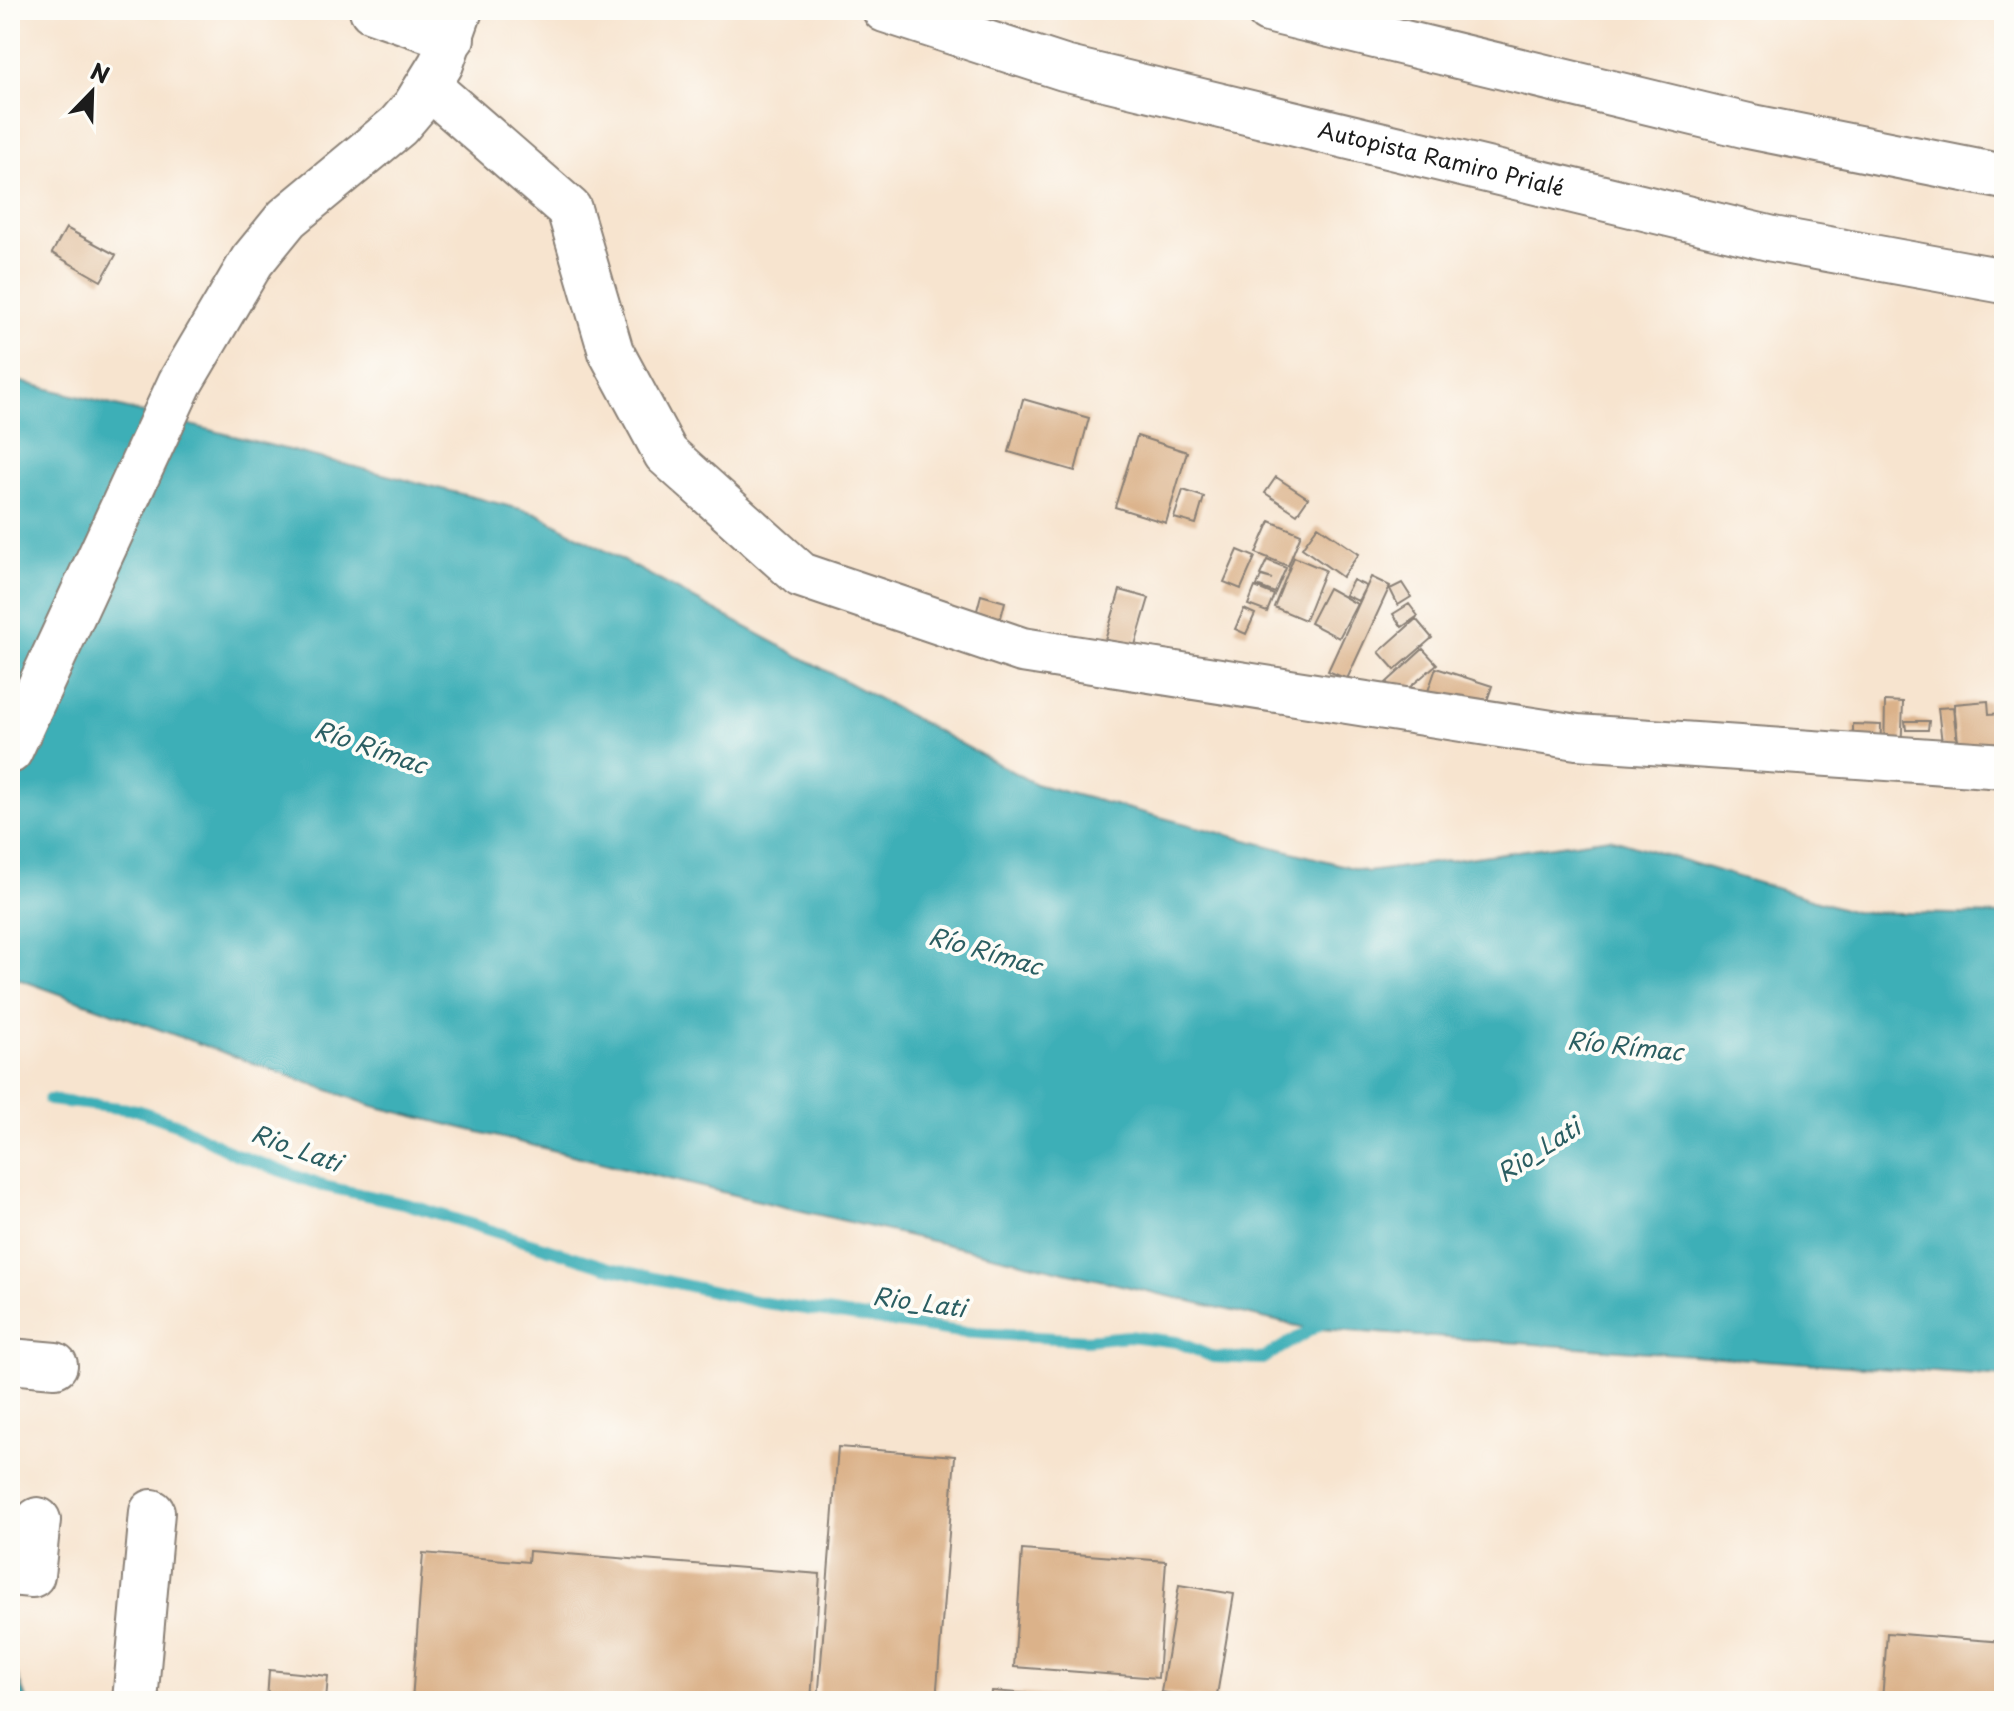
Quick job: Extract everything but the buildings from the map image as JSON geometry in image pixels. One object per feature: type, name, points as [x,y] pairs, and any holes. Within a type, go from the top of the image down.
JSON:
[{"type":"main road","points":[[10,751],[180,383],[252,261],[287,218],[398,126],[429,87],[456,24],[372,10]]},
{"type":"main road","name":"Autopista Ramiro Prialé","points":[[885,10],[1064,68],[1773,239],[2004,281]]},
{"type":"main road","points":[[1268,10],[1748,126],[2004,177]]},
{"type":"main road","points":[[429,87],[569,209],[611,352],[666,454],[801,575],[1022,650],[1577,737],[2004,766]]},
{"type":"main road","points":[[10,1361],[55,1365]]},
{"type":"main road","points":[[135,1701],[152,1512]]},
{"type":"main road","points":[[10,1573],[32,1575],[38,1520]]},
{"type":"water","name":"Río Rímac","points":[[10,379],[536,513],[1035,784],[1368,872],[1610,838],[1854,912],[2004,915],[2004,1377],[1306,1328],[742,1197],[373,1106],[10,976]]},
{"type":"water","points":[[10,1656],[27,1701],[10,1701]]},
{"type":"waterway","name":"Rio_Lati","points":[[49,1100],[137,1110],[179,1125],[235,1154],[323,1186],[407,1204],[606,1267],[759,1302],[960,1332],[1086,1340],[1129,1336],[1177,1342],[1213,1357],[1262,1359],[1329,1319]]}]
